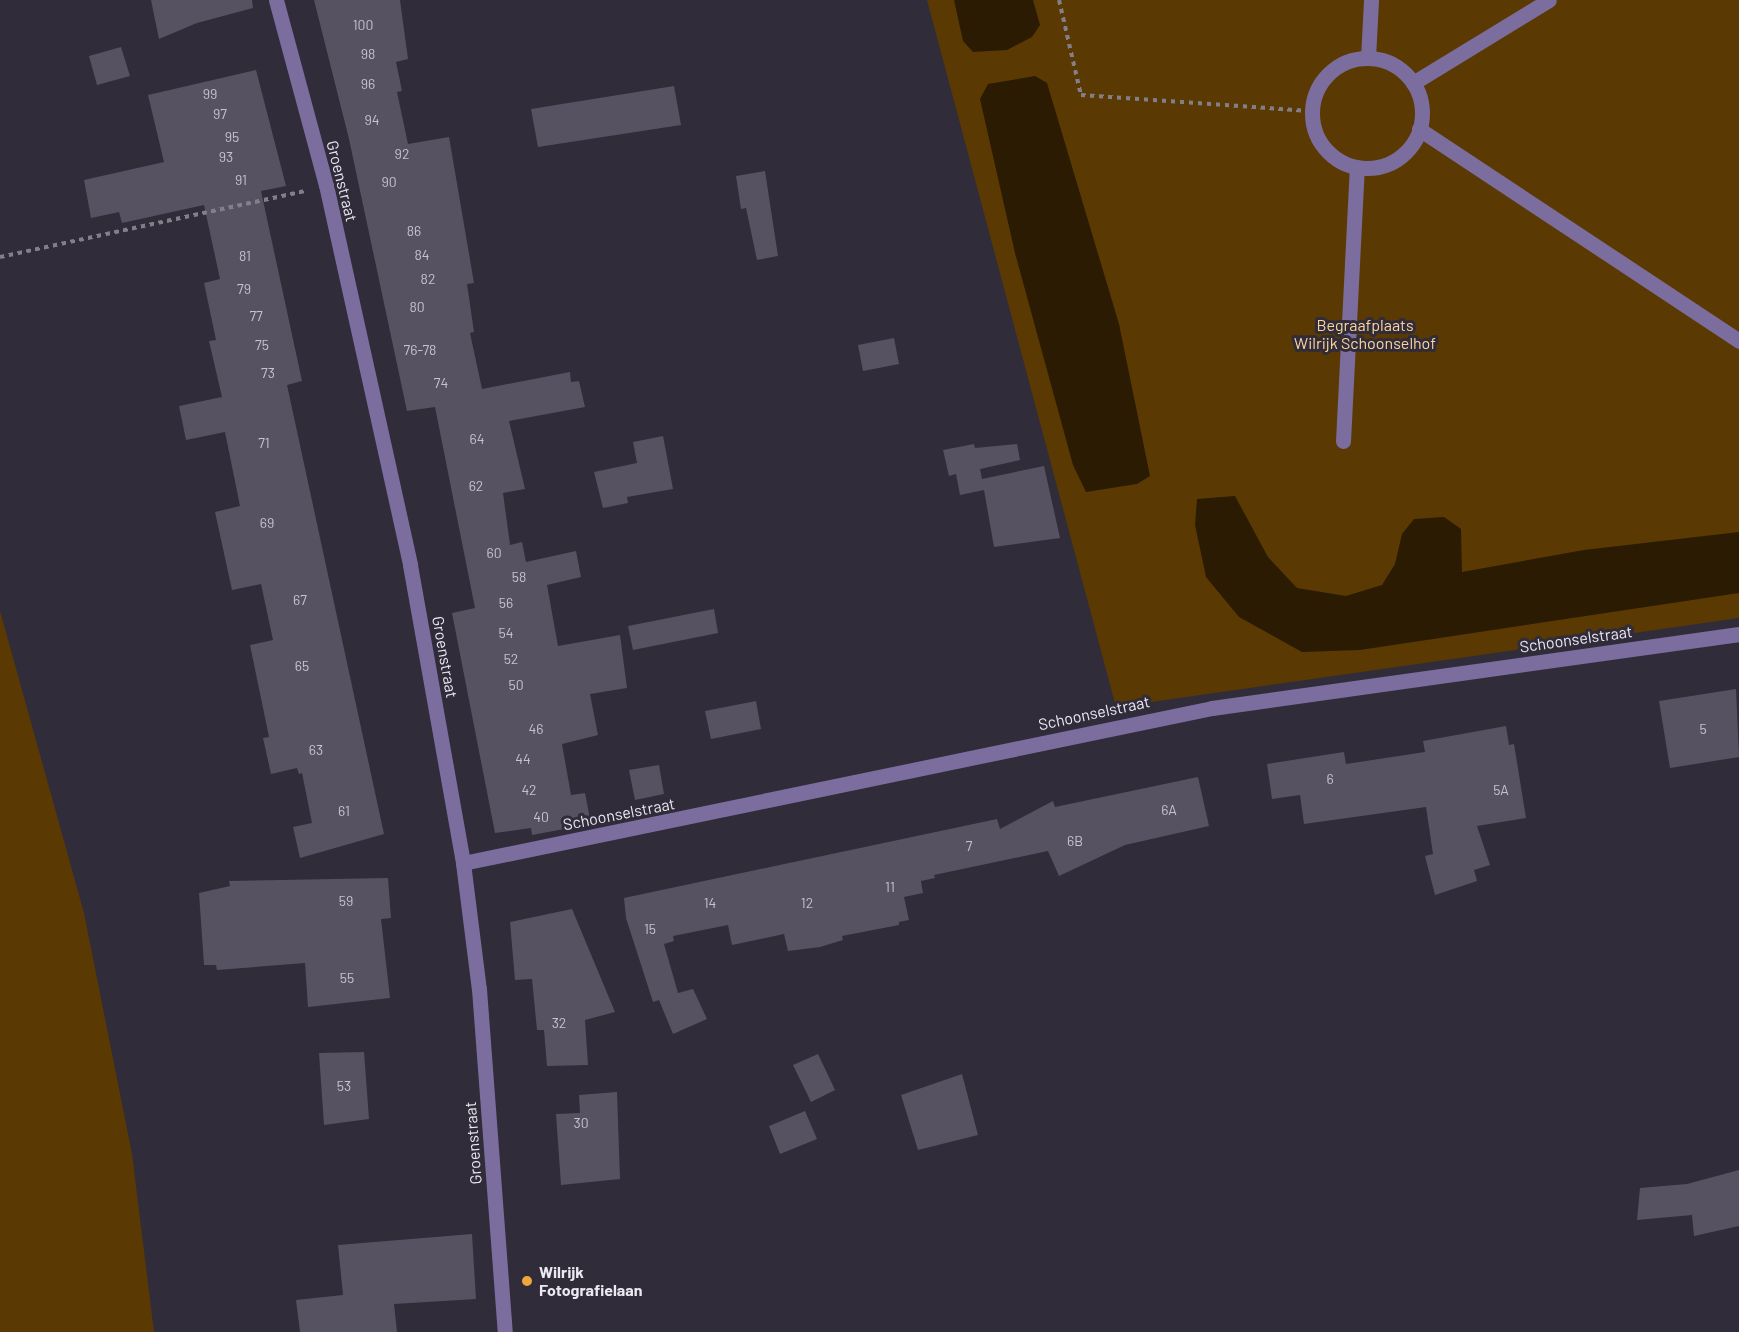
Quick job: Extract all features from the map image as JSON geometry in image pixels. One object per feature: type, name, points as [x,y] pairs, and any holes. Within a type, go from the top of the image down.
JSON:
[{"type":"street","name":"Groenstraat","points":[[276,0],[326,185],[411,565],[464,863],[479,989],[505,1332]]},
{"type":"street","points":[[1368,58],[1371,0]]},
{"type":"street","points":[[1413,83],[1549,0]]},
{"type":"street","points":[[1368,58],[1400,69],[1413,83],[1420,101],[1419,129],[1411,146],[1397,160],[1381,167],[1357,167],[1325,149],[1315,132],[1312,111],[1322,80],[1336,67],[1368,58]]},
{"type":"street","points":[[1419,129],[1739,341]]},
{"type":"street","points":[[1343,441],[1357,167]]},
{"type":"street","name":"Schoonselstraat","points":[[464,863],[1212,708],[1739,634]]},
{"type":"path","points":[[1059,0],[1081,95],[1312,111]]},
{"type":"path","points":[[0,256],[326,185]]},
{"type":"green space","name":"Begraafplaats Wilrijk Schoonselhof","points":[[927,0],[1739,0],[1739,618],[1116,707]]},
{"type":"green space","points":[[0,611],[84,913],[132,1154],[154,1332],[0,1332]]},
{"type":"shaded area","points":[[954,0],[1033,0],[1040,25],[1032,37],[1007,50],[973,52],[963,41]]},
{"type":"shaded area","points":[[1035,76],[1047,83],[1119,324],[1150,476],[1137,484],[1086,492],[1073,465],[1015,253],[980,99],[988,84]]},
{"type":"shaded area","points":[[1235,496],[1268,557],[1297,588],[1346,596],[1382,585],[1395,564],[1402,534],[1414,519],[1444,517],[1461,529],[1462,572],[1584,550],[1739,532],[1739,593],[1360,650],[1302,652],[1239,617],[1206,577],[1195,525],[1197,499]]},
{"type":"building","points":[[151,0],[252,0],[253,8],[197,23],[159,39]]},
{"type":"building","points":[[314,0],[400,0],[408,59],[396,62],[402,91],[397,92],[408,144],[449,137],[474,283],[467,284],[474,332],[470,333],[482,389],[570,372],[571,382],[579,381],[585,407],[509,421],[525,489],[503,493],[510,545],[522,542],[526,562],[576,551],[581,577],[547,585],[558,646],[620,635],[627,688],[590,694],[598,735],[562,744],[571,795],[585,793],[591,824],[532,835],[531,828],[495,833],[452,613],[475,608],[435,407],[407,411],[349,139]]},
{"type":"building","points":[[121,47],[130,76],[97,85],[89,56]]},
{"type":"building","points":[[256,70],[286,186],[261,191],[302,381],[287,385],[384,834],[300,858],[293,827],[312,823],[302,773],[299,774],[297,768],[271,774],[263,738],[269,737],[250,645],[273,640],[261,584],[232,590],[215,512],[240,506],[225,432],[186,440],[179,406],[222,397],[209,341],[216,340],[204,283],[220,279],[204,205],[122,223],[119,212],[91,218],[84,180],[164,162],[148,95]]},
{"type":"building","points":[[674,86],[681,125],[538,147],[531,109]]},
{"type":"building","points":[[765,171],[778,256],[757,260],[746,208],[741,209],[736,176]]},
{"type":"building","points":[[894,338],[899,364],[863,371],[858,345]]},
{"type":"building","points":[[663,436],[673,489],[627,497],[628,503],[603,508],[594,472],[637,463],[633,442]]},
{"type":"building","points":[[974,444],[975,448],[1017,444],[1020,460],[980,469],[982,479],[1044,466],[1060,538],[994,547],[984,490],[960,495],[956,474],[949,476],[943,450]]},
{"type":"building","points":[[714,609],[718,633],[633,650],[628,626]]},
{"type":"building","points":[[1736,689],[1739,757],[1670,768],[1659,701]]},
{"type":"building","points":[[756,701],[761,729],[711,739],[705,711]]},
{"type":"building","points":[[1506,726],[1509,745],[1514,744],[1526,818],[1477,826],[1490,865],[1474,870],[1477,881],[1435,895],[1425,856],[1433,854],[1426,807],[1304,824],[1300,795],[1272,799],[1267,764],[1344,752],[1346,764],[1425,752],[1423,741]]},
{"type":"building","points":[[659,765],[664,794],[635,800],[629,770]]},
{"type":"building","points":[[1198,777],[1209,826],[1125,845],[1059,876],[1048,851],[934,875],[935,878],[921,881],[923,893],[904,897],[909,920],[899,922],[899,925],[842,936],[843,940],[820,947],[788,951],[784,934],[732,945],[728,925],[673,936],[674,941],[664,944],[678,993],[693,989],[707,1019],[673,1034],[659,1000],[653,1002],[626,918],[624,898],[997,819],[1000,829],[1053,801],[1055,807]]},
{"type":"building","points":[[388,878],[391,918],[381,919],[390,998],[308,1007],[305,963],[217,970],[216,965],[204,965],[199,893],[230,886],[229,881]]},
{"type":"building","points":[[572,909],[615,1012],[585,1020],[588,1065],[547,1066],[544,1030],[537,1030],[532,979],[515,980],[510,922]]},
{"type":"building","points":[[364,1052],[369,1119],[324,1125],[319,1053]]},
{"type":"building","points":[[818,1054],[835,1090],[811,1102],[793,1065]]},
{"type":"building","points":[[962,1074],[978,1135],[918,1150],[901,1095]]},
{"type":"building","points":[[617,1092],[620,1179],[561,1185],[556,1114],[580,1113],[579,1095]]},
{"type":"building","points":[[805,1111],[817,1139],[780,1154],[769,1126]]},
{"type":"building","points":[[1739,1170],[1739,1226],[1694,1236],[1692,1215],[1637,1220],[1640,1188],[1687,1184]]},
{"type":"building","points":[[472,1234],[476,1299],[394,1304],[397,1332],[300,1332],[296,1300],[343,1295],[338,1245]]},
{"type":"place","name":"Wilrijk Fotografielaan","points":[[527,1281]]}]
